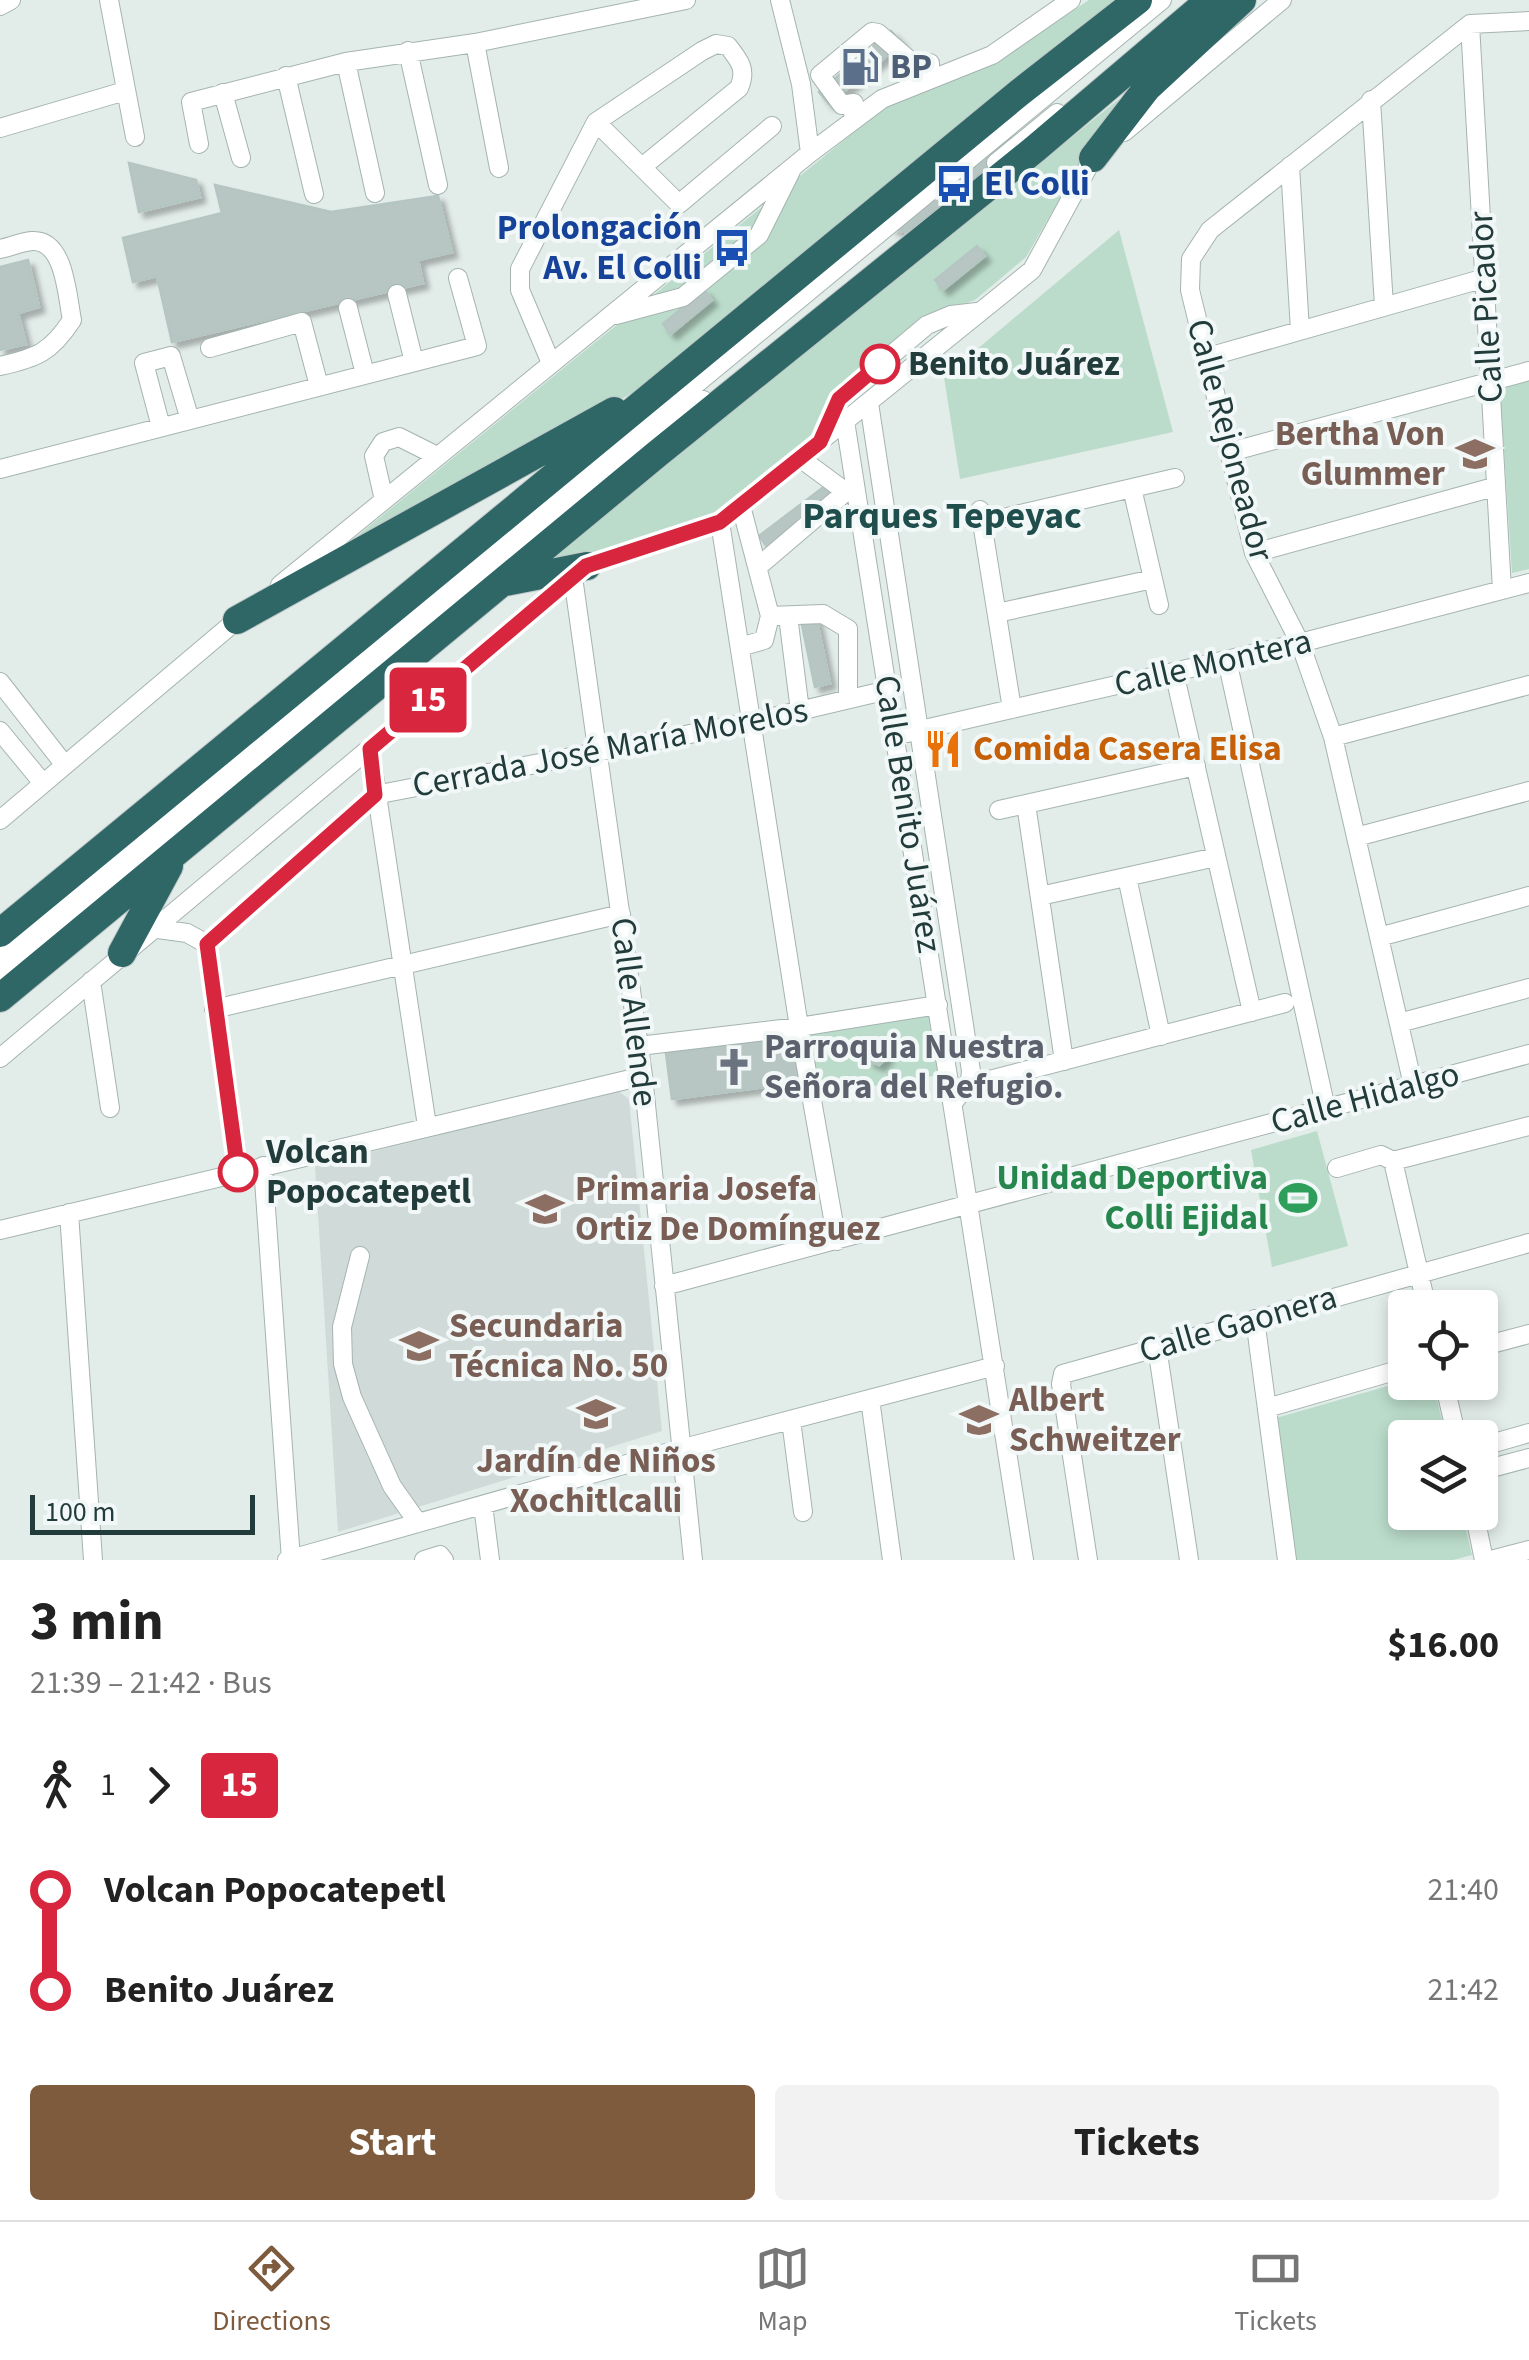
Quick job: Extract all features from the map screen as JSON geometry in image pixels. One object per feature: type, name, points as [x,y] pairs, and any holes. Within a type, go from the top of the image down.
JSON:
[{"type":"highway","points":[[0,934],[1138,0]]},
{"type":"highway","points":[[0,998],[1036,148],[1210,0]]},
{"type":"highway","points":[[1093,158],[1147,88],[1242,0]]},
{"type":"highway","points":[[236,620],[689,367]]},
{"type":"highway","points":[[504,582],[580,572]]},
{"type":"highway","points":[[122,953],[176,852]]},
{"type":"street","points":[[0,6],[11,0]]},
{"type":"street","points":[[109,0],[136,137]]},
{"type":"street","points":[[200,144],[191,102],[346,62],[476,43],[686,0]]},
{"type":"street","points":[[780,0],[801,84],[810,152]]},
{"type":"street","points":[[0,820],[236,620],[810,152],[882,99],[992,55],[1071,0]]},
{"type":"street","points":[[0,958],[1162,0]]},
{"type":"street","points":[[0,976],[626,458],[756,360],[923,224],[1188,0]]},
{"type":"street","points":[[0,1058],[580,572],[720,522],[1032,270],[1093,158],[1282,0]]},
{"type":"street","points":[[1470,24],[1529,21]]},
{"type":"street","name":"Calle Rejoneador","points":[[1414,1085],[1332,738],[1300,643],[1254,554],[1190,290],[1191,259],[1210,230],[1470,24]]},
{"type":"street","name":"Calle Picador","points":[[1470,24],[1502,590]]},
{"type":"street","points":[[852,121],[854,103],[842,105],[820,74],[872,32],[914,64],[930,63],[930,78]]},
{"type":"street","points":[[476,43],[500,168]]},
{"type":"street","points":[[551,363],[520,290],[520,269],[596,122],[702,51],[716,44],[728,46],[741,62],[744,77],[739,88],[642,167]]},
{"type":"street","points":[[408,50],[438,186]]},
{"type":"street","points":[[346,62],[375,193]]},
{"type":"street","points":[[286,76],[314,194]]},
{"type":"street","points":[[0,128],[125,91]]},
{"type":"street","points":[[224,93],[242,158]]},
{"type":"street","points":[[1372,100],[1384,306]]},
{"type":"street","points":[[596,122],[679,204],[772,126]]},
{"type":"street","points":[[608,317],[683,297],[759,235],[794,166]]},
{"type":"street","points":[[1290,166],[1300,330]]},
{"type":"street","points":[[0,250],[34,240],[48,244],[58,255],[72,320],[56,343],[33,359],[0,366]]},
{"type":"street","points":[[0,469],[476,346],[458,278]]},
{"type":"street","points":[[1208,357],[1485,278]]},
{"type":"street","points":[[397,294],[414,362]]},
{"type":"street","points":[[348,308],[365,374]]},
{"type":"street","points":[[820,442],[839,399],[927,324],[951,315],[980,312]]},
{"type":"street","points":[[210,348],[302,322],[318,386]]},
{"type":"street","points":[[161,427],[144,363],[171,356],[190,420]]},
{"type":"street","points":[[1230,452],[1529,370]]},
{"type":"street","name":"Calle Benito Juárez","points":[[870,402],[919,730],[978,1076]]},
{"type":"street","name":"Calle Benito Juárez","points":[[845,422],[850,488],[878,624],[1024,1560]]},
{"type":"street","points":[[384,500],[374,456],[384,442],[399,437],[437,456]]},
{"type":"street","points":[[759,566],[850,488],[800,458]]},
{"type":"street","points":[[1012,709],[981,516],[1175,478]]},
{"type":"street","points":[[1254,554],[1494,487]]},
{"type":"street","points":[[1132,488],[1159,605]]},
{"type":"street","points":[[741,506],[779,616],[800,711]]},
{"type":"street","points":[[720,522],[837,1242]]},
{"type":"street","name":"Calle Allende","points":[[580,572],[599,750],[643,1076],[694,1560]]},
{"type":"street","points":[[997,614],[1153,579]]},
{"type":"street","name":"Calle Montera","points":[[895,735],[1300,643],[1529,583]]},
{"type":"street","points":[[779,616],[823,614],[848,629],[902,620]]},
{"type":"street","points":[[740,647],[764,640],[779,616]]},
{"type":"street","points":[[848,629],[848,699]]},
{"type":"street","points":[[1226,660],[1326,1109]]},
{"type":"street","points":[[1174,672],[1252,1012]]},
{"type":"street","points":[[0,682],[64,764]]},
{"type":"street","points":[[1332,738],[1529,685]]},
{"type":"street","name":"Cerrada José María Morelos","points":[[207,944],[375,795],[752,722],[888,690]]},
{"type":"street","points":[[0,731],[42,782]]},
{"type":"street","points":[[370,749],[427,1126]]},
{"type":"street","points":[[999,810],[1196,766]]},
{"type":"street","points":[[1356,837],[1529,791]]},
{"type":"street","points":[[1026,804],[1064,1061]]},
{"type":"street","points":[[1040,896],[1216,858]]},
{"type":"street","points":[[1127,877],[1161,1036]]},
{"type":"street","points":[[1379,937],[1529,896]]},
{"type":"street","points":[[214,1009],[621,914]]},
{"type":"street","points":[[158,929],[187,933],[207,944],[238,1172]]},
{"type":"street","points":[[91,982],[110,1108]]},
{"type":"street","points":[[1399,1023],[1529,988]]},
{"type":"street","points":[[954,1102],[970,1080],[978,1076],[1064,1061],[1285,1004]]},
{"type":"street","points":[[639,1046],[800,1027],[938,1005]]},
{"type":"street","points":[[0,1041],[33,1030]]},
{"type":"street","name":"Calle Hidalgo","points":[[664,1286],[1529,1054]]},
{"type":"street","points":[[0,1230],[643,1076]]},
{"type":"street","points":[[1337,1168],[1381,1155],[1393,1161],[1529,1126]]},
{"type":"street","points":[[1393,1161],[1423,1290]]},
{"type":"street","points":[[264,1166],[289,1560],[680,1449],[995,1366]]},
{"type":"street","points":[[70,1213],[93,1560]]},
{"type":"street","name":"Calle Gaonera","points":[[1088,1560],[1061,1384],[1063,1374],[1529,1243]]},
{"type":"street","points":[[360,1256],[342,1327],[343,1364],[352,1397],[392,1486],[418,1523]]},
{"type":"street","points":[[1255,1319],[1287,1560]]},
{"type":"street","points":[[1498,1342],[1529,1334]]},
{"type":"street","points":[[1157,1346],[1189,1560]]},
{"type":"street","points":[[1268,1408],[1388,1373]]},
{"type":"street","points":[[870,1399],[892,1560]]},
{"type":"street","points":[[791,1420],[803,1512]]},
{"type":"street","points":[[1498,1441],[1529,1433]]},
{"type":"street","points":[[1498,1466],[1529,1458]]},
{"type":"street","points":[[483,1504],[490,1560]]},
{"type":"street","points":[[1479,1530],[1487,1560],[1529,1550]]},
{"type":"street","points":[[424,1560],[440,1555],[444,1560]]},
{"type":"shaded area","points":[[618,1091],[629,1099],[662,1431],[338,1532],[315,1166]]},
{"type":"green space","points":[[1089,0],[1123,0],[657,379],[314,571],[886,106],[997,62]]},
{"type":"green space","points":[[1134,87],[1106,119],[1026,257],[975,300],[930,316],[833,390],[814,433],[707,518],[606,551],[550,559]]},
{"type":"green space","points":[[1119,230],[1173,432],[960,479],[944,377]]},
{"type":"green space","points":[[1529,380],[1529,569],[1512,573],[1500,388]]},
{"type":"green space","points":[[929,1016],[939,1075],[820,1095],[810,1034]]},
{"type":"green space","name":"Unidad Deportiva Colli Ejidal","points":[[1317,1131],[1348,1246],[1272,1267],[1251,1150]]},
{"type":"green space","points":[[1388,1386],[1388,1400],[1437,1400],[1442,1420],[1388,1420],[1388,1530],[1466,1530],[1472,1555],[1453,1560],[1294,1560],[1276,1418]]},
{"type":"building","name":"BP","points":[[891,31],[902,43],[829,104],[819,92]]},
{"type":"building","name":"El Colli","points":[[1004,135],[1018,140],[905,232],[891,228]]},
{"type":"building","points":[[129,163],[196,180],[200,197],[139,212]]},
{"type":"building","points":[[215,185],[331,212],[438,196],[452,252],[418,260],[423,283],[172,342],[157,276],[133,282],[123,238],[222,213]]},
{"type":"building","points":[[977,246],[985,256],[943,290],[935,280]]},
{"type":"building","points":[[28,260],[39,307],[18,313],[26,344],[0,350],[0,267]]},
{"type":"building","points":[[704,290],[712,300],[671,334],[663,324]]},
{"type":"building","points":[[825,486],[835,499],[769,549],[759,536]]},
{"type":"building","points":[[816,617],[830,683],[815,687],[801,620]]},
{"type":"building","name":"Parroquia Nuestra Señora del Refugio.","points":[[794,1035],[802,1082],[672,1099],[666,1053]]},
{"type":"building","points":[[876,1046],[885,1050],[887,1058],[879,1065],[869,1061],[868,1053]]},
{"type":"bus line","name":"15","points":[[238,1172],[207,944],[375,795],[370,749],[586,566],[720,522],[820,442],[839,399],[880,364]]},
{"type":"place","name":"BP","points":[[860,67]]},
{"type":"place","name":"El Colli","points":[[954,184]]},
{"type":"place","name":"Prolongación Av. El Colli","points":[[732,248]]},
{"type":"place","name":"Benito Juárez","points":[[880,364]]},
{"type":"place","name":"Bertha Von Glummer","points":[[1475,454]]},
{"type":"place","name":"Comida Casera Elisa","points":[[943,749]]},
{"type":"place","name":"Parroquia Nuestra Señora del Refugio.","points":[[734,1067]]},
{"type":"place","name":"Volcan Popocatepetl","points":[[238,1172]]},
{"type":"place","name":"Unidad Deportiva Colli Ejidal","points":[[1298,1198]]},
{"type":"place","name":"Primaria Josefa Ortiz De Domínguez","points":[[545,1209]]},
{"type":"place","name":"Secundaria Técnica No. 50","points":[[419,1346]]},
{"type":"place","name":"Jardín de Niños Xochitlcalli","points":[[596,1414]]},
{"type":"place","name":"Albert Schweitzer","points":[[979,1420]]},
{"type":"district","name":"Parques Tepeyac","points":[[942,516]]}]
